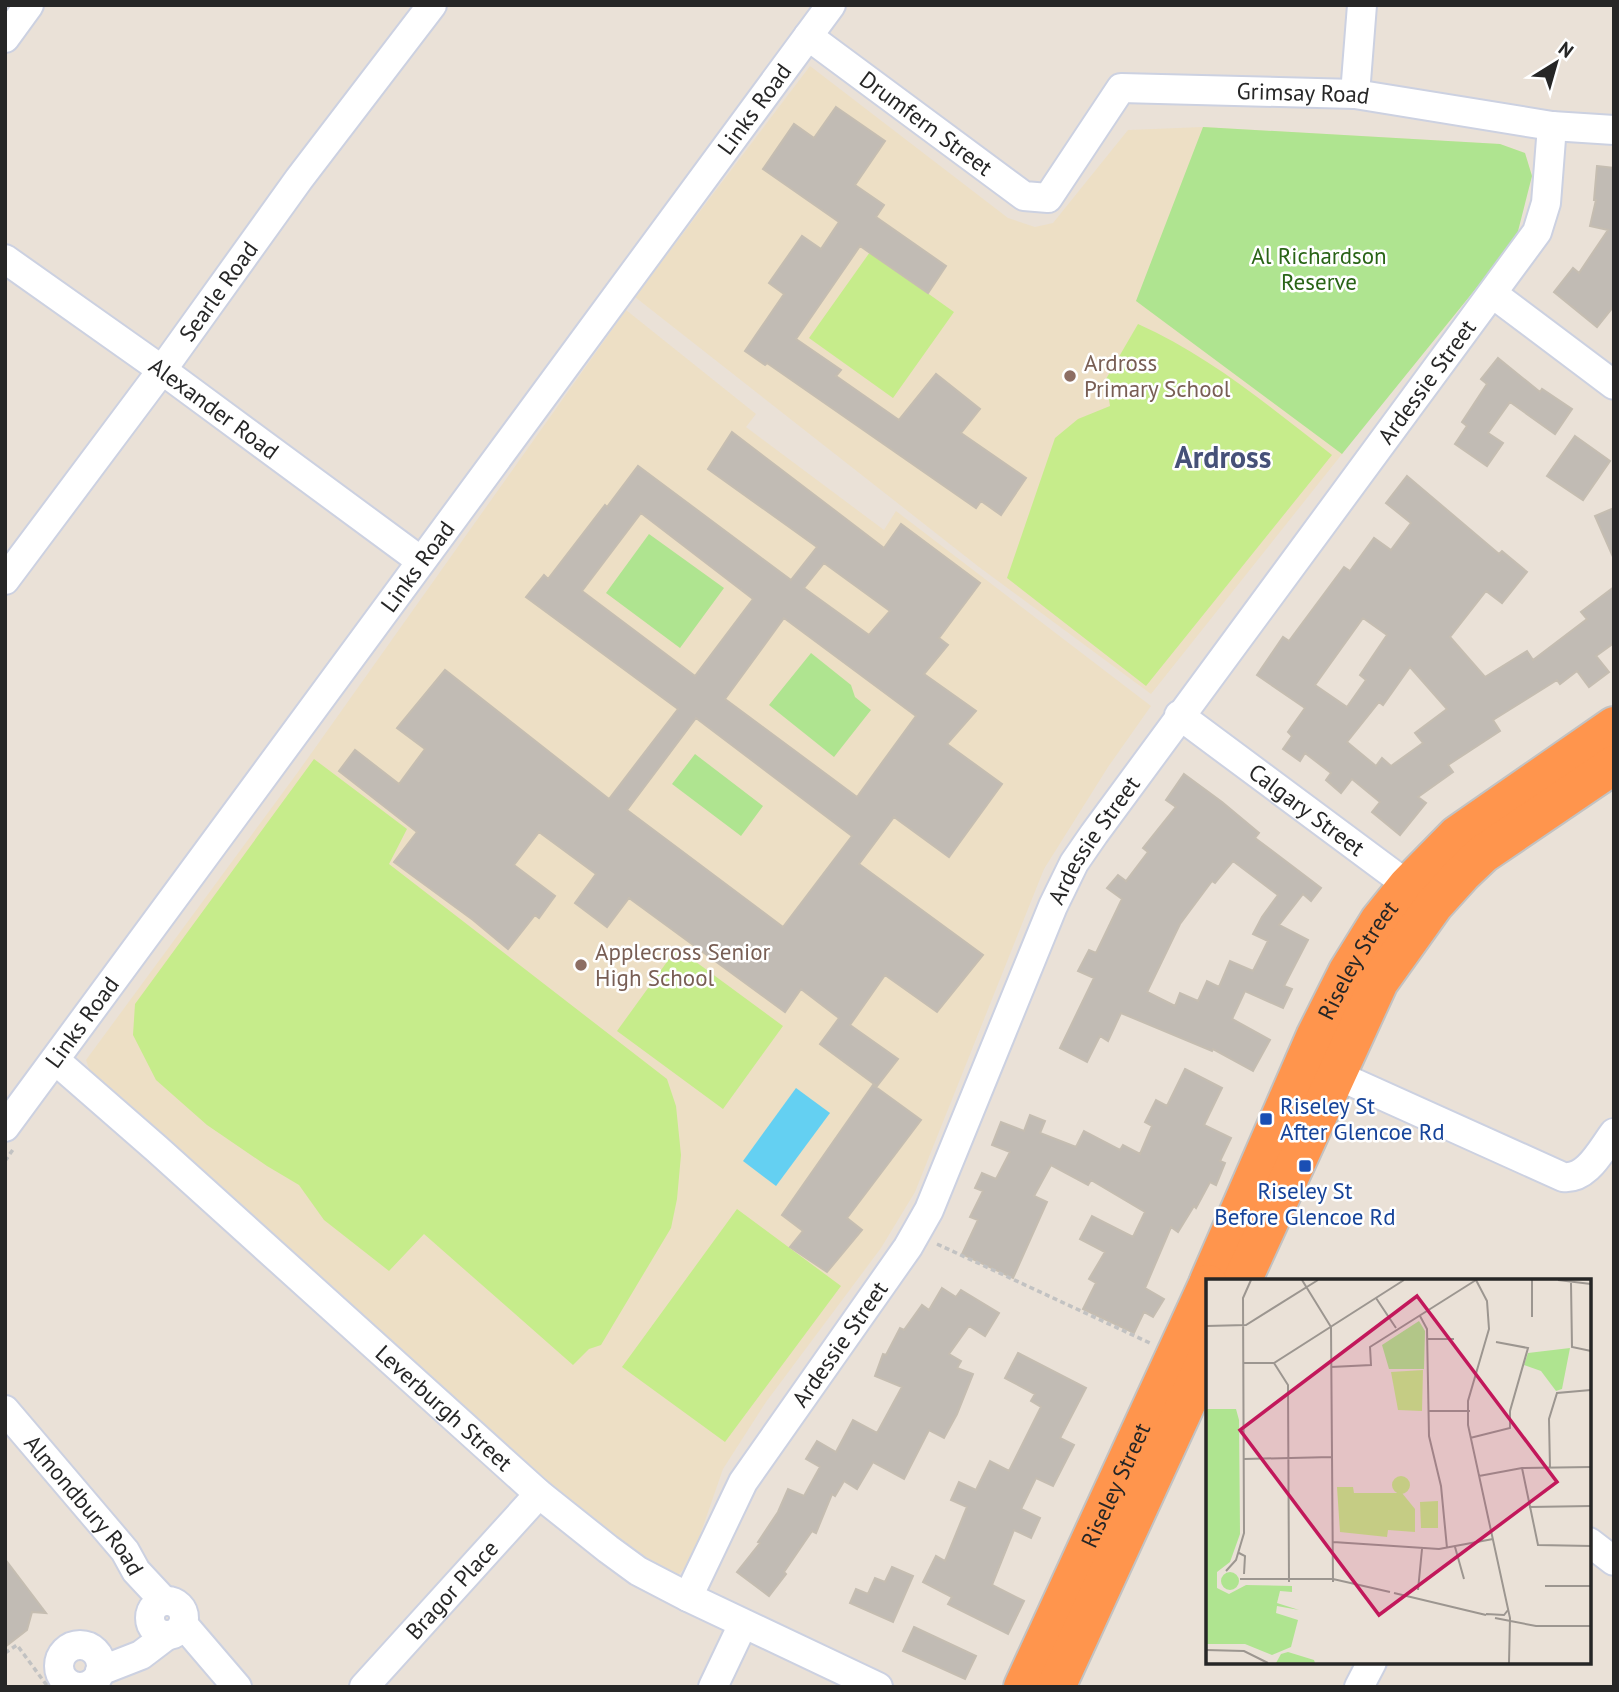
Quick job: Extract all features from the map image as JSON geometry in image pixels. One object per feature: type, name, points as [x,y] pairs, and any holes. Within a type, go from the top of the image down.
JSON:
[{"type":"highway","name":"Riseley Street","points":[[1210,1279],[1321,1066],[1379,982],[1421,895],[1465,828],[1614,726]]},
{"type":"highway","name":"Riseley Street","points":[[1421,895],[1463,873],[1483,854],[1614,765]]},
{"type":"highway","name":"Riseley Street","points":[[1243,1279],[1321,1066]]},
{"type":"highway","name":"Riseley Street","points":[[1023,1687],[1199,1325],[1206,1292]]},
{"type":"highway","name":"Riseley Street","points":[[1056,1687],[1206,1360]]},
{"type":"street","points":[[5,38],[29,5]]},
{"type":"street","name":"Searle Road","points":[[5,580],[162,370],[299,179],[432,5]]},
{"type":"street","name":"Links Road","points":[[5,1127],[831,5]]},
{"type":"street","points":[[1355,94],[1362,5]]},
{"type":"street","name":"Drumfern Street","points":[[808,36],[1024,196],[1048,198]]},
{"type":"street","name":"Grimsay Road","points":[[1048,198],[1121,88],[1355,94],[1552,126],[1614,130]]},
{"type":"street","name":"Ardessie Street","points":[[688,1597],[743,1482],[918,1231],[1063,884],[1094,834],[1179,715],[1537,233],[1547,192],[1552,126]]},
{"type":"street","name":"Alexander Road","points":[[5,259],[162,370],[421,561]]},
{"type":"street","points":[[1493,294],[1614,386]]},
{"type":"street","name":"Calgary Street","points":[[1179,715],[1421,895]]},
{"type":"street","name":"Leverburgh Street","points":[[55,1060],[539,1494],[638,1571],[878,1687]]},
{"type":"street","points":[[1321,1066],[1563,1177],[1574,1179],[1582,1174],[1614,1133]]},
{"type":"street","name":"Almondbury Road","points":[[5,1410],[125,1551],[164,1622],[237,1687]]},
{"type":"street","name":"Almondbury Road","points":[[5,1437],[218,1687]]},
{"type":"street","name":"Bragor Place","points":[[364,1687],[539,1494]]},
{"type":"street","points":[[1591,1543],[1614,1560]]},
{"type":"street","points":[[97,1661],[164,1622]]},
{"type":"street","points":[[713,1687],[743,1624]]},
{"type":"street","points":[[1359,1687],[1371,1664]]},
{"type":"path","points":[[918,1231],[938,1245],[1161,1349]]},
{"type":"path","points":[[5,1653],[17,1645],[48,1687]]},
{"type":"shaded area","name":"Ardross Primary School","points":[[810,66],[1008,218],[1035,227],[1053,223],[1128,130],[1203,127],[1500,144],[1525,153],[1532,176],[1510,243],[1151,694],[979,567],[635,297]]},
{"type":"shaded area","name":"Applecross Senior High School","points":[[626,310],[756,414],[746,427],[884,530],[896,511],[1151,706],[1108,767],[1044,869],[915,1192],[881,1248],[766,1402],[723,1469],[691,1561],[677,1576],[638,1571],[94,1083],[86,1060],[298,772]]},
{"type":"green space","name":"Al Richardson Reserve","points":[[1203,127],[1500,144],[1525,153],[1532,176],[1516,239],[1342,454],[1136,301]]},
{"type":"green space","points":[[870,252],[954,312],[893,398],[809,338]]},
{"type":"green space","points":[[1138,324],[1215,367],[1332,455],[1146,686],[1007,578],[1055,438],[1078,419],[1110,406],[1106,379]]},
{"type":"green space","points":[[649,534],[724,588],[680,648],[606,593]]},
{"type":"green space","points":[[811,653],[851,685],[855,697],[871,710],[834,757],[769,705]]},
{"type":"green space","points":[[695,754],[763,806],[741,836],[672,784]]},
{"type":"green space","points":[[314,759],[407,829],[389,864],[667,1079],[676,1106],[681,1155],[671,1228],[601,1345],[589,1349],[573,1365],[424,1234],[389,1271],[324,1220],[299,1185],[207,1125],[156,1080],[133,1035],[135,1004]]},
{"type":"green space","points":[[677,948],[783,1026],[723,1109],[617,1031]]},
{"type":"green space","points":[[737,1209],[841,1286],[725,1442],[622,1367]]},
{"type":"water","points":[[796,1088],[830,1113],[776,1186],[743,1161]]},
{"type":"building","points":[[836,107],[885,141],[855,185],[884,205],[876,217],[946,266],[928,293],[860,246],[796,339],[841,370],[836,376],[899,420],[936,374],[980,409],[961,433],[1026,478],[1001,515],[981,501],[976,508],[767,363],[765,365],[745,351],[784,294],[769,283],[802,236],[821,249],[839,222],[763,169],[794,124],[814,138]]},
{"type":"building","points":[[1597,166],[1614,168],[1614,306],[1597,327],[1554,292],[1573,268],[1579,273],[1608,230],[1590,226],[1596,200]]},
{"type":"building","points":[[1498,358],[1540,392],[1542,389],[1572,409],[1555,434],[1510,402],[1488,433],[1503,443],[1487,466],[1455,444],[1467,426],[1462,422],[1487,384],[1481,379]]},
{"type":"building","points":[[732,432],[884,548],[901,524],[980,583],[939,638],[948,645],[924,674],[976,711],[947,744],[1002,784],[949,857],[894,817],[859,864],[983,955],[937,1012],[885,975],[850,1025],[898,1059],[877,1086],[820,1044],[839,1018],[801,989],[785,1012],[629,898],[607,927],[575,903],[596,874],[539,832],[514,865],[555,896],[539,918],[535,915],[508,949],[394,862],[417,832],[339,771],[355,750],[399,784],[425,749],[397,728],[445,670],[609,799],[678,709],[526,597],[544,575],[548,579],[638,466],[791,580],[817,547],[708,469]],"holes":[[[641,513],[753,599],[695,676],[582,591]],[[824,563],[890,611],[869,635],[804,588]],[[784,618],[916,716],[857,797],[725,699]],[[696,718],[852,836],[783,927],[627,810]]]},
{"type":"building","points":[[1575,436],[1610,461],[1583,500],[1547,476]]},
{"type":"building","points":[[1407,476],[1499,554],[1502,551],[1527,572],[1502,603],[1486,591],[1450,637],[1485,677],[1527,651],[1533,660],[1587,619],[1581,612],[1614,587],[1614,643],[1596,656],[1609,672],[1589,687],[1577,671],[1560,684],[1557,680],[1493,720],[1500,731],[1448,765],[1453,772],[1418,797],[1426,803],[1400,835],[1372,812],[1380,802],[1352,779],[1341,793],[1326,780],[1331,773],[1305,753],[1300,761],[1283,749],[1292,736],[1288,732],[1305,708],[1257,675],[1283,637],[1289,641],[1344,567],[1350,571],[1374,538],[1391,550],[1411,523],[1386,503]],"holes":[[[1363,618],[1387,635],[1360,675],[1366,680],[1347,707],[1315,685]],[[1410,667],[1447,709],[1415,733],[1423,743],[1391,766],[1382,758],[1376,766],[1347,742],[1379,702],[1383,705]]]},
{"type":"building","points":[[1614,508],[1614,559],[1595,516]]},
{"type":"building","points":[[1184,774],[1259,833],[1255,838],[1321,888],[1311,901],[1303,894],[1279,925],[1308,940],[1284,986],[1292,989],[1283,1008],[1245,991],[1232,1019],[1270,1040],[1253,1071],[1213,1049],[1212,1051],[1121,1013],[1108,1041],[1100,1036],[1087,1062],[1060,1048],[1094,978],[1078,971],[1089,950],[1096,953],[1122,899],[1107,888],[1118,875],[1126,881],[1148,852],[1143,848],[1176,807],[1166,800]],"holes":[[[1233,861],[1278,895],[1253,934],[1268,941],[1253,971],[1230,961],[1219,987],[1207,981],[1198,1001],[1180,993],[1175,1006],[1147,992],[1180,924],[1212,881],[1215,883]]]},
{"type":"building","points":[[1185,1069],[1222,1088],[1204,1125],[1231,1138],[1220,1161],[1225,1163],[1216,1185],[1210,1182],[1196,1208],[1194,1206],[1178,1232],[1171,1227],[1145,1288],[1164,1299],[1153,1317],[1144,1312],[1134,1333],[1083,1309],[1096,1283],[1089,1279],[1105,1252],[1080,1239],[1092,1216],[1133,1237],[1145,1212],[1091,1180],[1088,1185],[1051,1165],[1034,1196],[1047,1202],[1013,1278],[962,1254],[978,1220],[970,1217],[983,1191],[975,1188],[982,1173],[996,1179],[1010,1152],[992,1145],[1001,1122],[1024,1131],[1030,1115],[1045,1121],[1040,1133],[1076,1147],[1084,1131],[1120,1150],[1123,1145],[1140,1154],[1152,1126],[1145,1122],[1156,1100],[1167,1106]]},
{"type":"building","points":[[873,1085],[921,1120],[847,1218],[862,1230],[827,1272],[790,1247],[803,1231],[782,1215]]},
{"type":"building","points":[[942,1288],[956,1297],[961,1290],[999,1313],[985,1336],[969,1326],[949,1354],[961,1361],[957,1368],[973,1374],[944,1438],[929,1430],[904,1479],[873,1462],[857,1489],[844,1481],[835,1496],[832,1494],[816,1533],[812,1531],[769,1596],[737,1572],[760,1543],[758,1542],[778,1512],[788,1489],[804,1496],[820,1467],[806,1459],[817,1441],[836,1452],[853,1420],[877,1433],[902,1387],[875,1376],[883,1354],[886,1355],[900,1328],[904,1330],[922,1305],[929,1310]]},
{"type":"building","points":[[1018,1353],[1086,1388],[1060,1438],[1074,1445],[1053,1486],[1036,1478],[1021,1509],[1040,1518],[1031,1538],[1014,1530],[992,1585],[1024,1601],[1008,1634],[948,1604],[952,1597],[923,1582],[936,1556],[945,1561],[967,1507],[951,1500],[959,1482],[976,1490],[990,1461],[1009,1471],[1041,1407],[1031,1401],[1035,1394],[1005,1378]]},
{"type":"building","points":[[5,1559],[46,1613],[32,1612],[27,1630],[5,1647]]},
{"type":"building","points":[[892,1567],[913,1576],[893,1622],[850,1603],[856,1589],[868,1594],[875,1578],[885,1582]]},
{"type":"building","points":[[914,1627],[976,1656],[965,1679],[903,1651]]},
{"type":"place","name":"Ardross Primary School","points":[[1070,376]]},
{"type":"place","name":"Applecross Senior High School","points":[[581,965]]},
{"type":"place","name":"Riseley St After Glencoe Rd","points":[[1266,1119]]},
{"type":"place","name":"Riseley St Before Glencoe Rd","points":[[1305,1166]]},
{"type":"district","name":"Ardross","points":[[1223,458]]}]
